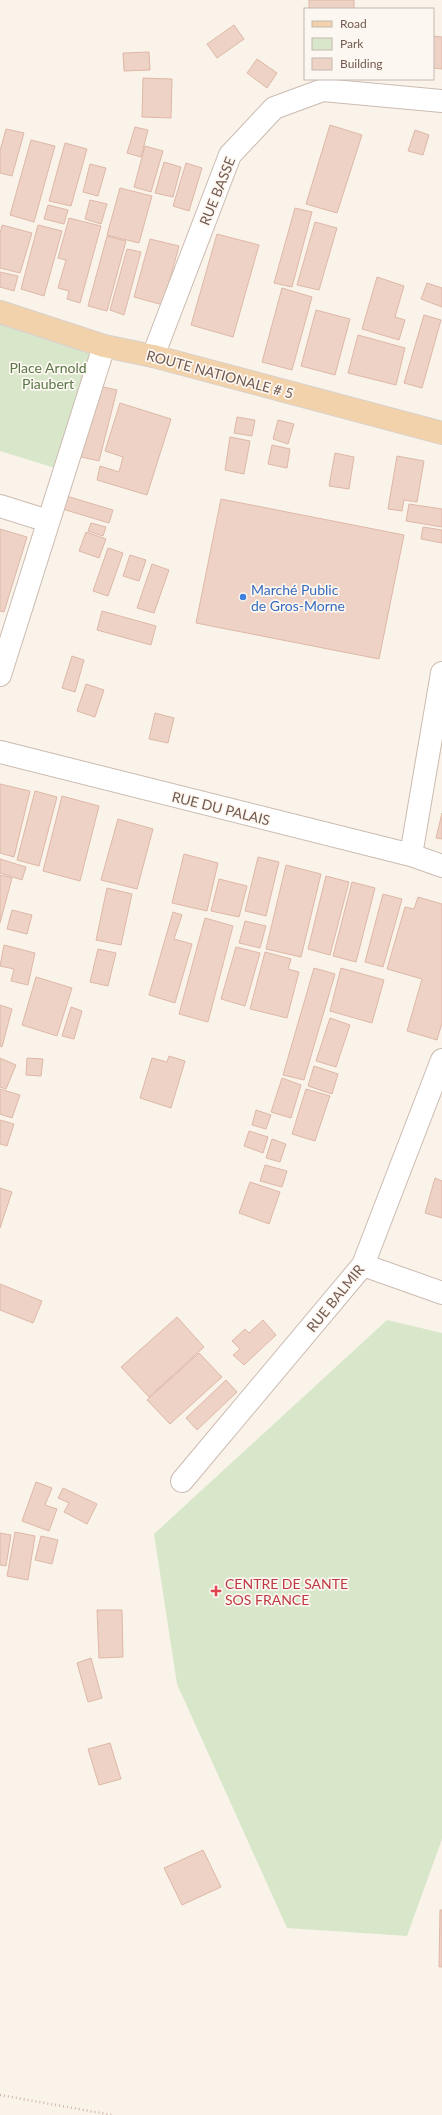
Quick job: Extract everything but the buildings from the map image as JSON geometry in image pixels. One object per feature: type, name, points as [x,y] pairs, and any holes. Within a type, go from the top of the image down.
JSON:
[{"type":"main road","name":"ROUTE NATIONALE # 5","points":[[0,312],[104,346],[153,356],[442,433]]},
{"type":"street","name":"RUE BASSE","points":[[153,356],[230,155],[274,108],[323,90],[442,101]]},
{"type":"street","points":[[0,674],[104,346]]},
{"type":"street","points":[[0,506],[48,520]]},
{"type":"street","points":[[411,855],[438,711],[442,673]]},
{"type":"street","name":"RUE DU PALAIS","points":[[0,752],[411,855],[442,866]]},
{"type":"street","name":"RUE BALMIR","points":[[182,1481],[363,1265],[442,1060]]},
{"type":"street","points":[[363,1265],[442,1293]]},
{"type":"path","points":[[0,2095],[112,2115]]},
{"type":"green space","name":"Place Arnold Piaubert","points":[[0,311],[109,343],[68,472],[0,451]]},
{"type":"green space","points":[[387,1320],[442,1333],[442,1839],[407,1936],[287,1928],[177,1684],[154,1534]]},
{"type":"place","name":"Marché Public de Gros-Morne","points":[[243,597]]},
{"type":"place","name":"CENTRE DE SANTE SOS FRANCE","points":[[216,1591]]}]
